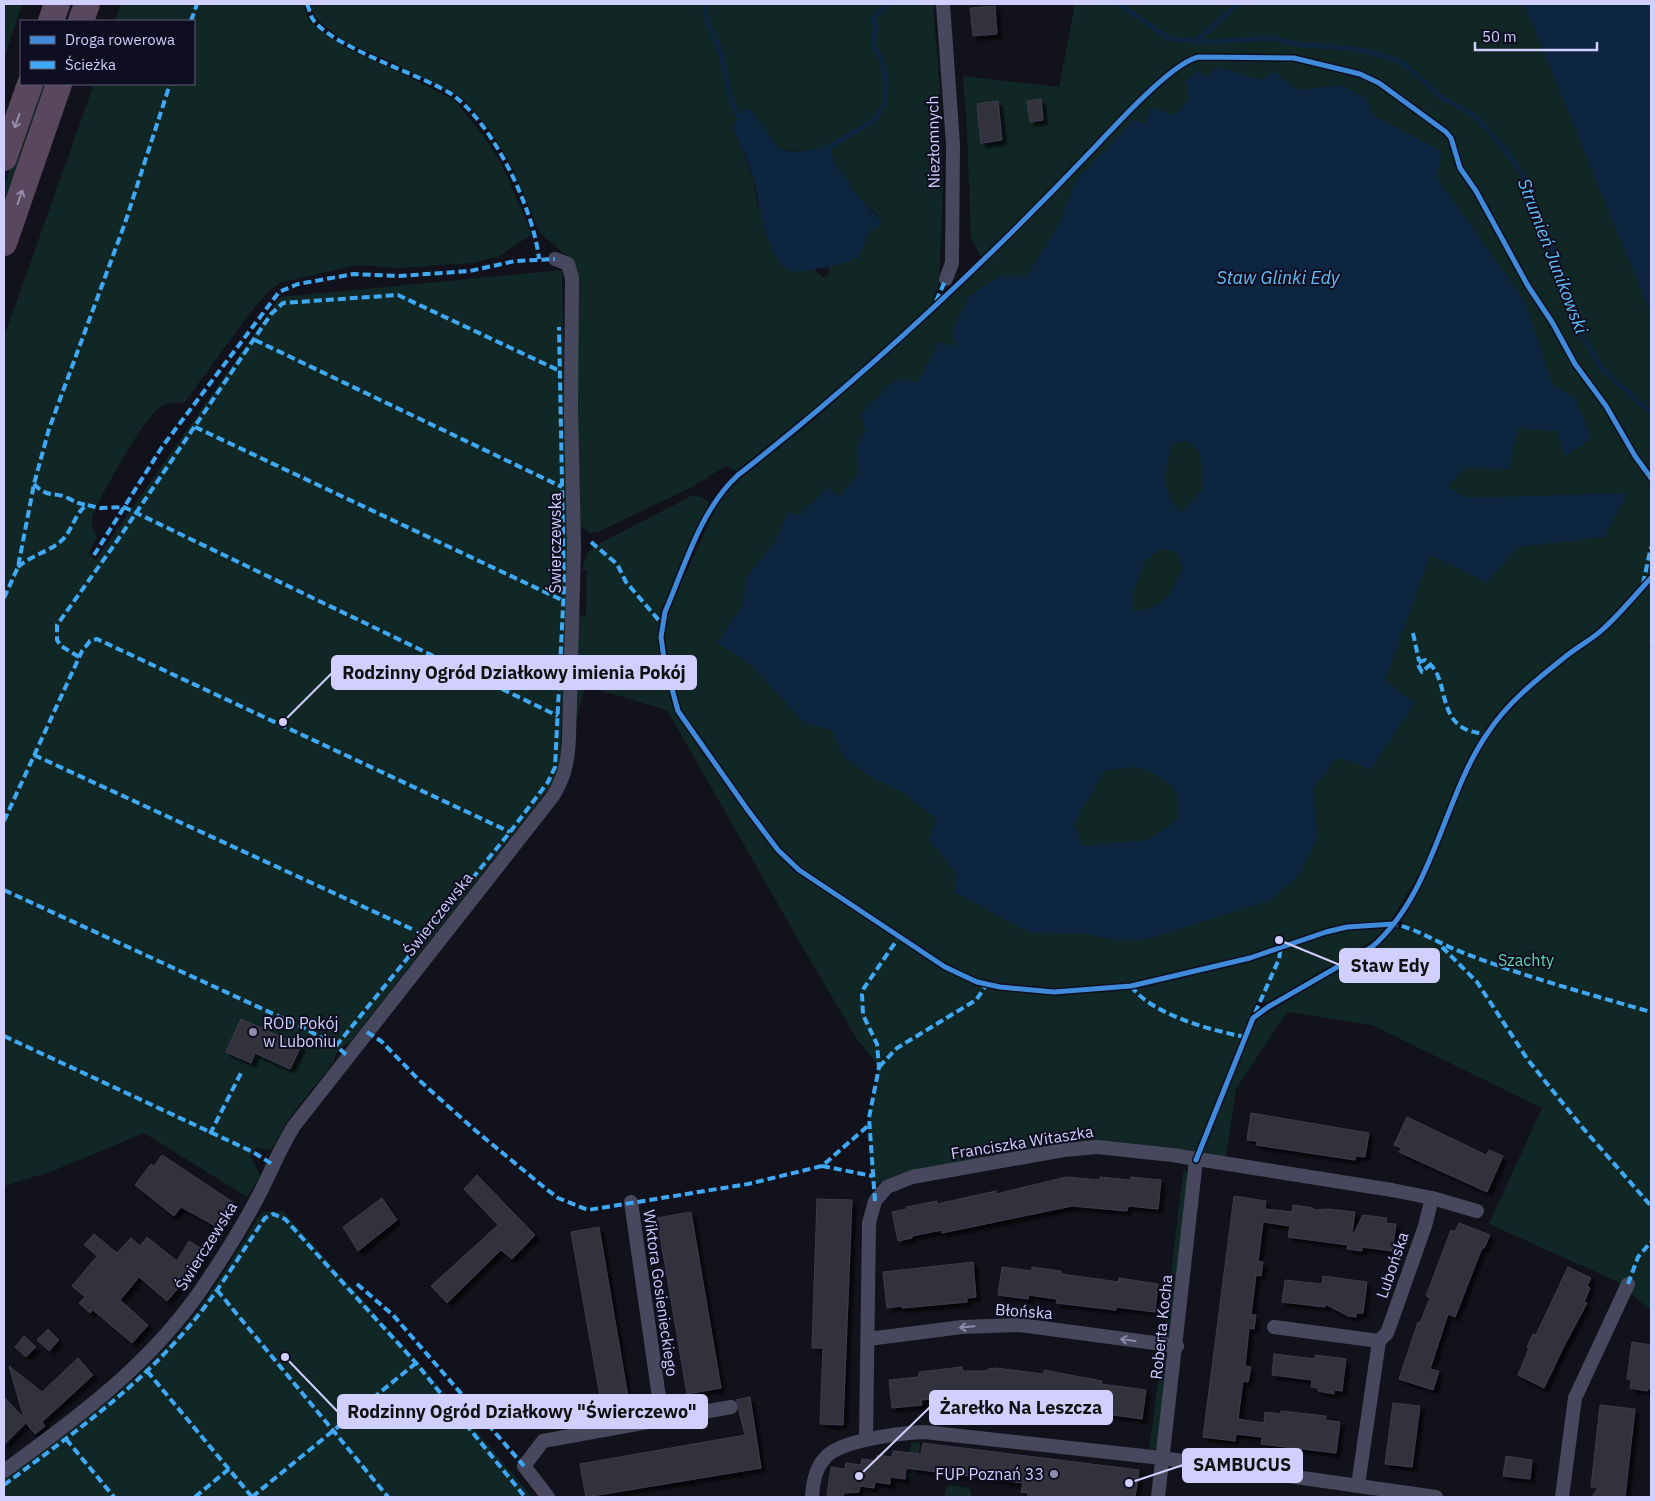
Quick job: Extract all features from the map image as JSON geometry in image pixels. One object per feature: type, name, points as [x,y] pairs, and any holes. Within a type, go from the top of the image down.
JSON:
[{"type":"highway","points":[[51,20],[57,4]]},
{"type":"highway","points":[[81,20],[87,4]]},
{"type":"highway","points":[[4,158],[30,85]]},
{"type":"highway","points":[[4,243],[59,85]]},
{"type":"street","name":"Niezłomnych","points":[[943,4],[953,144],[952,263],[946,279]]},
{"type":"street","name":"Świerczewska","points":[[4,1471],[104,1395],[145,1356],[189,1307],[213,1272],[260,1192],[276,1155],[294,1126],[553,796],[563,778],[567,763],[569,738],[574,556],[571,410],[572,278],[568,264],[555,259]]},
{"type":"street","name":"Franciszka Witaszka","points":[[866,1440],[869,1223],[875,1202],[887,1187],[912,1177],[1086,1147],[1163,1154],[1432,1198],[1477,1211]]},
{"type":"street","name":"Roberta Kocha","points":[[1158,1497],[1177,1346],[1196,1160]]},
{"type":"street","name":"Lubońska","points":[[1358,1485],[1379,1341],[1387,1333],[1425,1226],[1432,1198]]},
{"type":"street","name":"Wiktora Gosienieckiego","points":[[631,1202],[662,1418]]},
{"type":"street","points":[[1562,1497],[1575,1398],[1628,1284]]},
{"type":"street","name":"Błońska","points":[[868,1340],[962,1328],[1010,1325],[1177,1346]]},
{"type":"street","points":[[1274,1327],[1379,1341]]},
{"type":"street","points":[[548,1497],[524,1466],[542,1441],[731,1407]]},
{"type":"street","points":[[812,1497],[818,1469],[826,1456],[837,1449],[866,1440],[900,1433],[924,1432],[1162,1458],[1436,1497]]},
{"type":"green space","points":[[4,4],[22,4],[4,59]]},
{"type":"green space","points":[[121,4],[303,4],[310,22],[344,47],[389,67],[454,100],[483,135],[501,163],[532,234],[499,256],[474,263],[397,268],[358,265],[282,282],[271,289],[254,308],[184,403],[165,404],[159,408],[133,441],[93,514],[91,523],[97,537],[88,554],[96,560],[280,297],[562,270],[568,550],[560,771],[551,786],[351,1041],[337,1052],[334,1062],[290,1117],[271,1150],[256,1147],[251,1157],[260,1176],[247,1197],[144,1133],[53,1171],[4,1186],[4,337],[94,85],[195,85],[195,20],[115,20]]},
{"type":"green space","points":[[310,4],[933,4],[940,89],[943,193],[939,282],[932,304],[859,373],[736,471],[726,466],[692,487],[598,532],[590,533],[580,525],[569,258],[540,233],[513,169],[500,146],[489,129],[464,100],[392,62],[344,41],[315,18]],"holes":[[[756,116],[778,146],[786,150],[794,152],[830,147],[836,166],[849,182],[849,187],[879,217],[866,237],[864,245],[843,263],[829,267],[829,275],[823,277],[814,270],[800,271],[772,249],[757,202],[753,178],[734,131],[734,124],[739,118]]]},
{"type":"green space","name":"Szachty","points":[[1075,4],[1651,4],[1651,642],[1649,646],[1651,658],[1651,1311],[1616,1281],[1489,1224],[1542,1108],[1372,1025],[1287,1012],[1236,1089],[1226,1157],[1202,1153],[1253,1027],[1259,1018],[1373,950],[1395,929],[1403,930],[1405,924],[1401,921],[1401,917],[1432,862],[1427,861],[1395,914],[1377,938],[1267,1003],[1258,999],[1245,1027],[1196,1153],[1137,1146],[899,1174],[871,1187],[869,1118],[879,1067],[857,1039],[667,710],[585,686],[575,724],[578,617],[586,616],[587,570],[582,570],[587,554],[593,547],[693,495],[703,498],[710,503],[661,611],[659,624],[664,674],[674,711],[682,713],[665,649],[666,623],[674,599],[717,505],[736,482],[815,419],[985,264],[971,239],[963,76],[1059,87]]},
{"type":"green space","points":[[40,85],[49,85],[4,212],[4,186]]},
{"type":"green space","points":[[1185,1170],[1188,1176],[1170,1337],[1163,1340],[1183,1173]]},
{"type":"green space","points":[[283,1211],[420,1364],[532,1497],[4,1497],[4,1479],[53,1444],[125,1387],[168,1345],[208,1296],[262,1212]]},
{"type":"green space","points":[[1162,1353],[1168,1361],[1157,1448],[1149,1450]]},
{"type":"green space","points":[[920,1442],[916,1473],[906,1480],[911,1443]]},
{"type":"green space","points":[[950,1485],[969,1488],[972,1497],[944,1497],[946,1487]]},
{"type":"water","points":[[1524,4],[1651,4],[1651,315]]},
{"type":"water","name":"Staw Glinki Edy","points":[[1217,67],[1261,80],[1274,71],[1297,90],[1341,85],[1367,99],[1372,115],[1441,151],[1437,178],[1525,302],[1552,384],[1575,398],[1591,438],[1565,457],[1557,431],[1518,428],[1509,469],[1465,468],[1447,487],[1467,498],[1628,493],[1604,537],[1518,547],[1487,583],[1430,555],[1385,681],[1415,703],[1371,769],[1338,757],[1313,788],[1317,838],[1299,875],[1271,900],[1144,940],[1116,940],[1086,934],[1029,932],[954,892],[957,874],[928,839],[937,820],[902,792],[874,779],[844,757],[831,730],[803,722],[753,667],[717,643],[743,604],[746,577],[776,540],[787,513],[799,515],[827,487],[839,496],[858,474],[856,448],[865,431],[861,413],[895,379],[918,382],[939,342],[956,347],[952,330],[970,295],[1000,276],[1026,277],[1060,222],[1076,180],[1134,120],[1147,124],[1150,107],[1174,115],[1189,99],[1186,80],[1197,72],[1207,77]],"holes":[[[1188,441],[1200,454],[1203,489],[1181,513],[1170,497],[1167,488],[1166,471],[1172,443]],[[1162,548],[1177,553],[1182,569],[1166,599],[1153,607],[1134,611],[1134,591],[1144,561]],[[1137,767],[1156,775],[1170,784],[1178,798],[1177,820],[1148,840],[1082,846],[1074,824],[1105,770]]]},
{"type":"water","points":[[745,109],[750,109],[779,147],[786,151],[795,152],[826,145],[830,147],[836,166],[849,182],[850,187],[881,221],[879,228],[874,227],[870,231],[861,252],[854,259],[836,266],[802,271],[787,269],[779,263],[773,253],[764,227],[753,177],[734,131],[734,124]]},
{"type":"building","points":[[995,6],[997,34],[973,36],[970,8]]},
{"type":"building","points":[[1041,99],[1043,120],[1030,122],[1027,101]]},
{"type":"building","points":[[998,101],[1002,140],[981,143],[977,104]]},
{"type":"building","name":"ROD Pokój w Luboniu","points":[[241,1019],[301,1046],[290,1069],[255,1053],[251,1063],[226,1052]]},
{"type":"building","points":[[1251,1113],[1369,1133],[1365,1157],[1355,1156],[1355,1160],[1256,1145],[1257,1141],[1247,1140]]},
{"type":"building","points":[[1407,1117],[1486,1155],[1489,1150],[1503,1156],[1487,1192],[1399,1152],[1401,1148],[1394,1145]]},
{"type":"building","points":[[162,1155],[234,1203],[219,1228],[181,1207],[174,1216],[135,1185],[151,1164],[154,1166]]},
{"type":"building","points":[[477,1175],[535,1235],[512,1259],[501,1250],[447,1303],[431,1286],[498,1225],[464,1189]]},
{"type":"building","points":[[1066,1177],[1100,1180],[1100,1177],[1130,1180],[1131,1177],[1161,1180],[1158,1209],[1128,1206],[1127,1211],[1072,1206],[942,1233],[942,1230],[912,1236],[912,1238],[898,1241],[892,1212],[907,1209],[906,1207],[937,1201],[937,1204],[996,1191],[996,1194]]},
{"type":"building","points":[[1234,1196],[1266,1201],[1265,1209],[1292,1212],[1293,1205],[1313,1208],[1313,1210],[1328,1209],[1355,1212],[1352,1232],[1354,1233],[1363,1215],[1387,1218],[1386,1223],[1396,1224],[1392,1251],[1362,1247],[1362,1251],[1347,1249],[1348,1245],[1288,1237],[1290,1226],[1263,1222],[1258,1261],[1263,1262],[1261,1276],[1256,1275],[1251,1315],[1256,1315],[1254,1329],[1249,1328],[1245,1366],[1251,1367],[1248,1382],[1243,1381],[1238,1419],[1264,1423],[1265,1412],[1281,1414],[1281,1411],[1326,1416],[1325,1420],[1340,1422],[1336,1453],[1261,1444],[1262,1437],[1236,1434],[1235,1441],[1203,1437]]},
{"type":"building","points":[[382,1198],[397,1220],[358,1251],[343,1227]]},
{"type":"building","points":[[817,1199],[852,1200],[843,1425],[820,1424],[823,1348],[812,1348]]},
{"type":"building","points":[[691,1212],[721,1388],[687,1394],[657,1218]]},
{"type":"building","points":[[1459,1223],[1490,1235],[1484,1248],[1482,1248],[1455,1317],[1448,1314],[1430,1369],[1439,1371],[1433,1390],[1399,1379],[1418,1322],[1420,1323],[1430,1298],[1426,1296],[1451,1230],[1455,1232]]},
{"type":"building","points":[[599,1227],[629,1403],[602,1408],[571,1232]]},
{"type":"building","points":[[94,1234],[117,1253],[131,1238],[140,1246],[147,1237],[177,1261],[189,1241],[205,1251],[193,1271],[167,1301],[139,1277],[120,1300],[148,1325],[132,1343],[93,1310],[90,1313],[79,1303],[85,1297],[72,1286],[97,1256],[84,1245]]},
{"type":"building","points":[[973,1262],[976,1297],[967,1298],[967,1302],[887,1308],[883,1272]]},
{"type":"building","points":[[1002,1267],[1032,1271],[1032,1267],[1061,1271],[1061,1274],[1118,1282],[1119,1278],[1158,1284],[1155,1312],[1116,1307],[1116,1310],[1056,1303],[1057,1299],[1029,1295],[1028,1299],[998,1295]]},
{"type":"building","points":[[1568,1267],[1591,1278],[1587,1286],[1590,1288],[1584,1302],[1587,1303],[1544,1388],[1518,1375],[1533,1334],[1536,1335]]},
{"type":"building","points":[[1323,1276],[1367,1282],[1363,1313],[1356,1313],[1356,1317],[1348,1316],[1325,1304],[1325,1307],[1282,1302],[1285,1280],[1322,1284]]},
{"type":"building","points":[[48,1329],[59,1340],[49,1351],[37,1340]]},
{"type":"building","points":[[24,1336],[36,1347],[26,1357],[15,1347]]},
{"type":"building","points":[[1632,1342],[1651,1345],[1651,1386],[1647,1391],[1630,1388],[1631,1380],[1627,1379]]},
{"type":"building","points":[[1274,1354],[1315,1359],[1315,1355],[1346,1359],[1342,1391],[1334,1390],[1334,1394],[1318,1391],[1318,1388],[1311,1387],[1312,1380],[1272,1375]]},
{"type":"building","points":[[78,1358],[93,1375],[42,1422],[45,1426],[35,1434],[26,1423],[4,1445],[4,1397],[24,1418],[9,1366],[42,1392]]},
{"type":"building","points":[[962,1367],[963,1371],[987,1371],[988,1369],[996,1368],[1044,1374],[1044,1370],[1102,1381],[1101,1384],[1146,1390],[1142,1419],[1098,1413],[1098,1409],[1040,1398],[1040,1403],[997,1397],[965,1400],[965,1396],[921,1400],[922,1405],[892,1408],[889,1380],[919,1377],[919,1372]]},
{"type":"building","points":[[750,1397],[761,1468],[586,1497],[580,1464],[745,1435],[739,1405],[736,1400]]},
{"type":"building","points":[[1393,1403],[1420,1406],[1412,1467],[1385,1464]]},
{"type":"building","points":[[1600,1405],[1635,1409],[1625,1497],[1592,1497],[1598,1487],[1591,1487]]},
{"type":"building","points":[[923,1443],[1139,1470],[1135,1497],[1028,1497],[1028,1493],[1021,1492],[1023,1483],[906,1468],[905,1479],[890,1477],[890,1484],[875,1482],[874,1488],[860,1486],[859,1492],[844,1493],[843,1497],[827,1495],[831,1467],[845,1469],[846,1463],[861,1465],[862,1459],[877,1461],[877,1455],[892,1457],[893,1451],[921,1454]]},
{"type":"building","points":[[1506,1456],[1532,1460],[1530,1479],[1503,1476]]},
{"type":"waterway","name":"Strumień Junikowski","points":[[705,4],[706,16],[722,58],[730,96],[737,114],[743,123]]},
{"type":"waterway","name":"Strumień Junikowski","points":[[825,150],[874,120],[885,103],[886,80],[880,57],[875,50],[873,41],[876,30],[873,20],[888,4]]},
{"type":"waterway","name":"Strumień Junikowski","points":[[1119,4],[1169,39],[1210,42],[1270,38],[1303,45],[1358,49],[1394,59],[1408,67],[1441,97],[1473,115],[1499,142],[1522,173],[1559,267],[1582,334],[1601,368],[1651,413]]},
{"type":"waterway","points":[[1196,41],[1238,4]]},
{"type":"marked path","points":[[191,20],[197,4]]},
{"type":"marked path","points":[[307,4],[312,18],[321,28],[336,38],[354,49],[448,92],[464,105],[495,144],[508,167],[529,216],[539,259]]},
{"type":"marked path","points":[[4,598],[18,567],[34,484],[49,429],[125,223],[170,85]]},
{"type":"marked path","points":[[94,555],[162,447],[279,292],[298,284],[354,274],[399,276],[470,271],[515,261],[555,259]]},
{"type":"marked path","points":[[936,301],[946,279]]},
{"type":"marked path","points":[[79,657],[61,646],[57,640],[57,625],[117,541],[271,314],[283,303],[398,295],[560,371]]},
{"type":"marked path","points":[[336,1046],[510,832],[548,782],[555,767],[564,587],[559,327]]},
{"type":"marked path","points":[[255,340],[562,487]]},
{"type":"marked path","points":[[195,427],[564,601]]},
{"type":"marked path","points":[[34,484],[43,492],[63,496],[77,503],[87,505]]},
{"type":"marked path","points":[[18,567],[61,542],[77,516],[87,505],[100,508],[124,507],[558,716]]},
{"type":"marked path","points":[[591,542],[617,564],[626,582],[662,624]]},
{"type":"marked path","points":[[1643,584],[1651,547]]},
{"type":"marked path","points":[[1413,633],[1419,661]]},
{"type":"marked path","points":[[4,821],[82,651],[90,641],[97,639],[510,832]]},
{"type":"marked path","points":[[1431,664],[1422,672],[1417,663],[1425,660],[1432,666],[1437,674],[1448,711],[1453,719],[1469,731],[1486,735]]},
{"type":"marked path","points":[[34,755],[427,936]]},
{"type":"marked path","points":[[4,890],[304,1028],[336,1046],[349,1057]]},
{"type":"marked path","points":[[1390,925],[1404,927],[1454,949],[1527,975],[1651,1012]]},
{"type":"marked path","points":[[875,1201],[869,1118],[879,1067],[877,1044],[863,1015],[862,994],[864,988],[899,937]]},
{"type":"marked path","points":[[1255,1013],[1279,959],[1281,947]]},
{"type":"marked path","points":[[1442,947],[1477,982],[1528,1060],[1582,1127],[1651,1206]]},
{"type":"marked path","points":[[879,1067],[897,1048],[976,1000],[987,984]]},
{"type":"marked path","points":[[1131,986],[1141,996],[1167,1013],[1183,1020],[1245,1037]]},
{"type":"marked path","points":[[367,1032],[381,1041],[420,1081],[476,1131],[545,1188],[558,1198],[588,1210],[748,1184],[822,1166],[869,1125]]},
{"type":"marked path","points":[[4,1036],[253,1152],[272,1164]]},
{"type":"marked path","points":[[210,1134],[242,1071]]},
{"type":"marked path","points":[[822,1166],[873,1176]]},
{"type":"marked path","points":[[4,1485],[100,1412],[166,1352],[207,1304],[265,1218],[273,1214],[285,1219],[416,1363],[525,1497]]},
{"type":"marked path","points":[[1628,1284],[1638,1257],[1651,1242]]},
{"type":"marked path","points":[[357,1284],[393,1315],[524,1466]]},
{"type":"marked path","points":[[217,1290],[388,1497]]},
{"type":"marked path","points":[[252,1497],[416,1363]]},
{"type":"marked path","points":[[147,1371],[252,1497]]},
{"type":"marked path","points":[[66,1439],[114,1497]]},
{"type":"marked path","points":[[195,1497],[229,1469]]},
{"type":"cycle path","points":[[1393,924],[1347,927],[1326,932],[1250,958],[1131,986],[1054,992],[1000,987],[977,982],[945,967],[799,870],[778,850],[678,711],[664,659],[661,637],[665,612],[703,522],[713,505],[738,475],[832,398],[967,276],[1053,191],[1145,95],[1176,69],[1200,57],[1294,58],[1360,74],[1379,83],[1446,132],[1451,138],[1460,168],[1476,191],[1528,286],[1552,322],[1575,364],[1606,406],[1635,456],[1651,478]]},
{"type":"cycle path","points":[[1196,1160],[1253,1018],[1268,1007],[1372,947],[1393,925],[1410,900],[1424,873],[1472,759],[1495,723],[1533,683],[1609,624],[1651,578]]},
{"type":"place","name":"Rodzinny Ogród Działkowy imienia Pokój","points":[[283,722]]},
{"type":"place","name":"Staw Edy","points":[[1279,940]]},
{"type":"place","name":"ROD Pokój w Luboniu","points":[[253,1032]]},
{"type":"place","name":"Rodzinny Ogród Działkowy \"Świerczewo\"","points":[[285,1357]]},
{"type":"place","name":"FUP Poznań 33","points":[[1054,1474]]},
{"type":"place","name":"Żarełko Na Leszcza","points":[[859,1476]]},
{"type":"place","name":"SAMBUCUS","points":[[1129,1483]]}]
